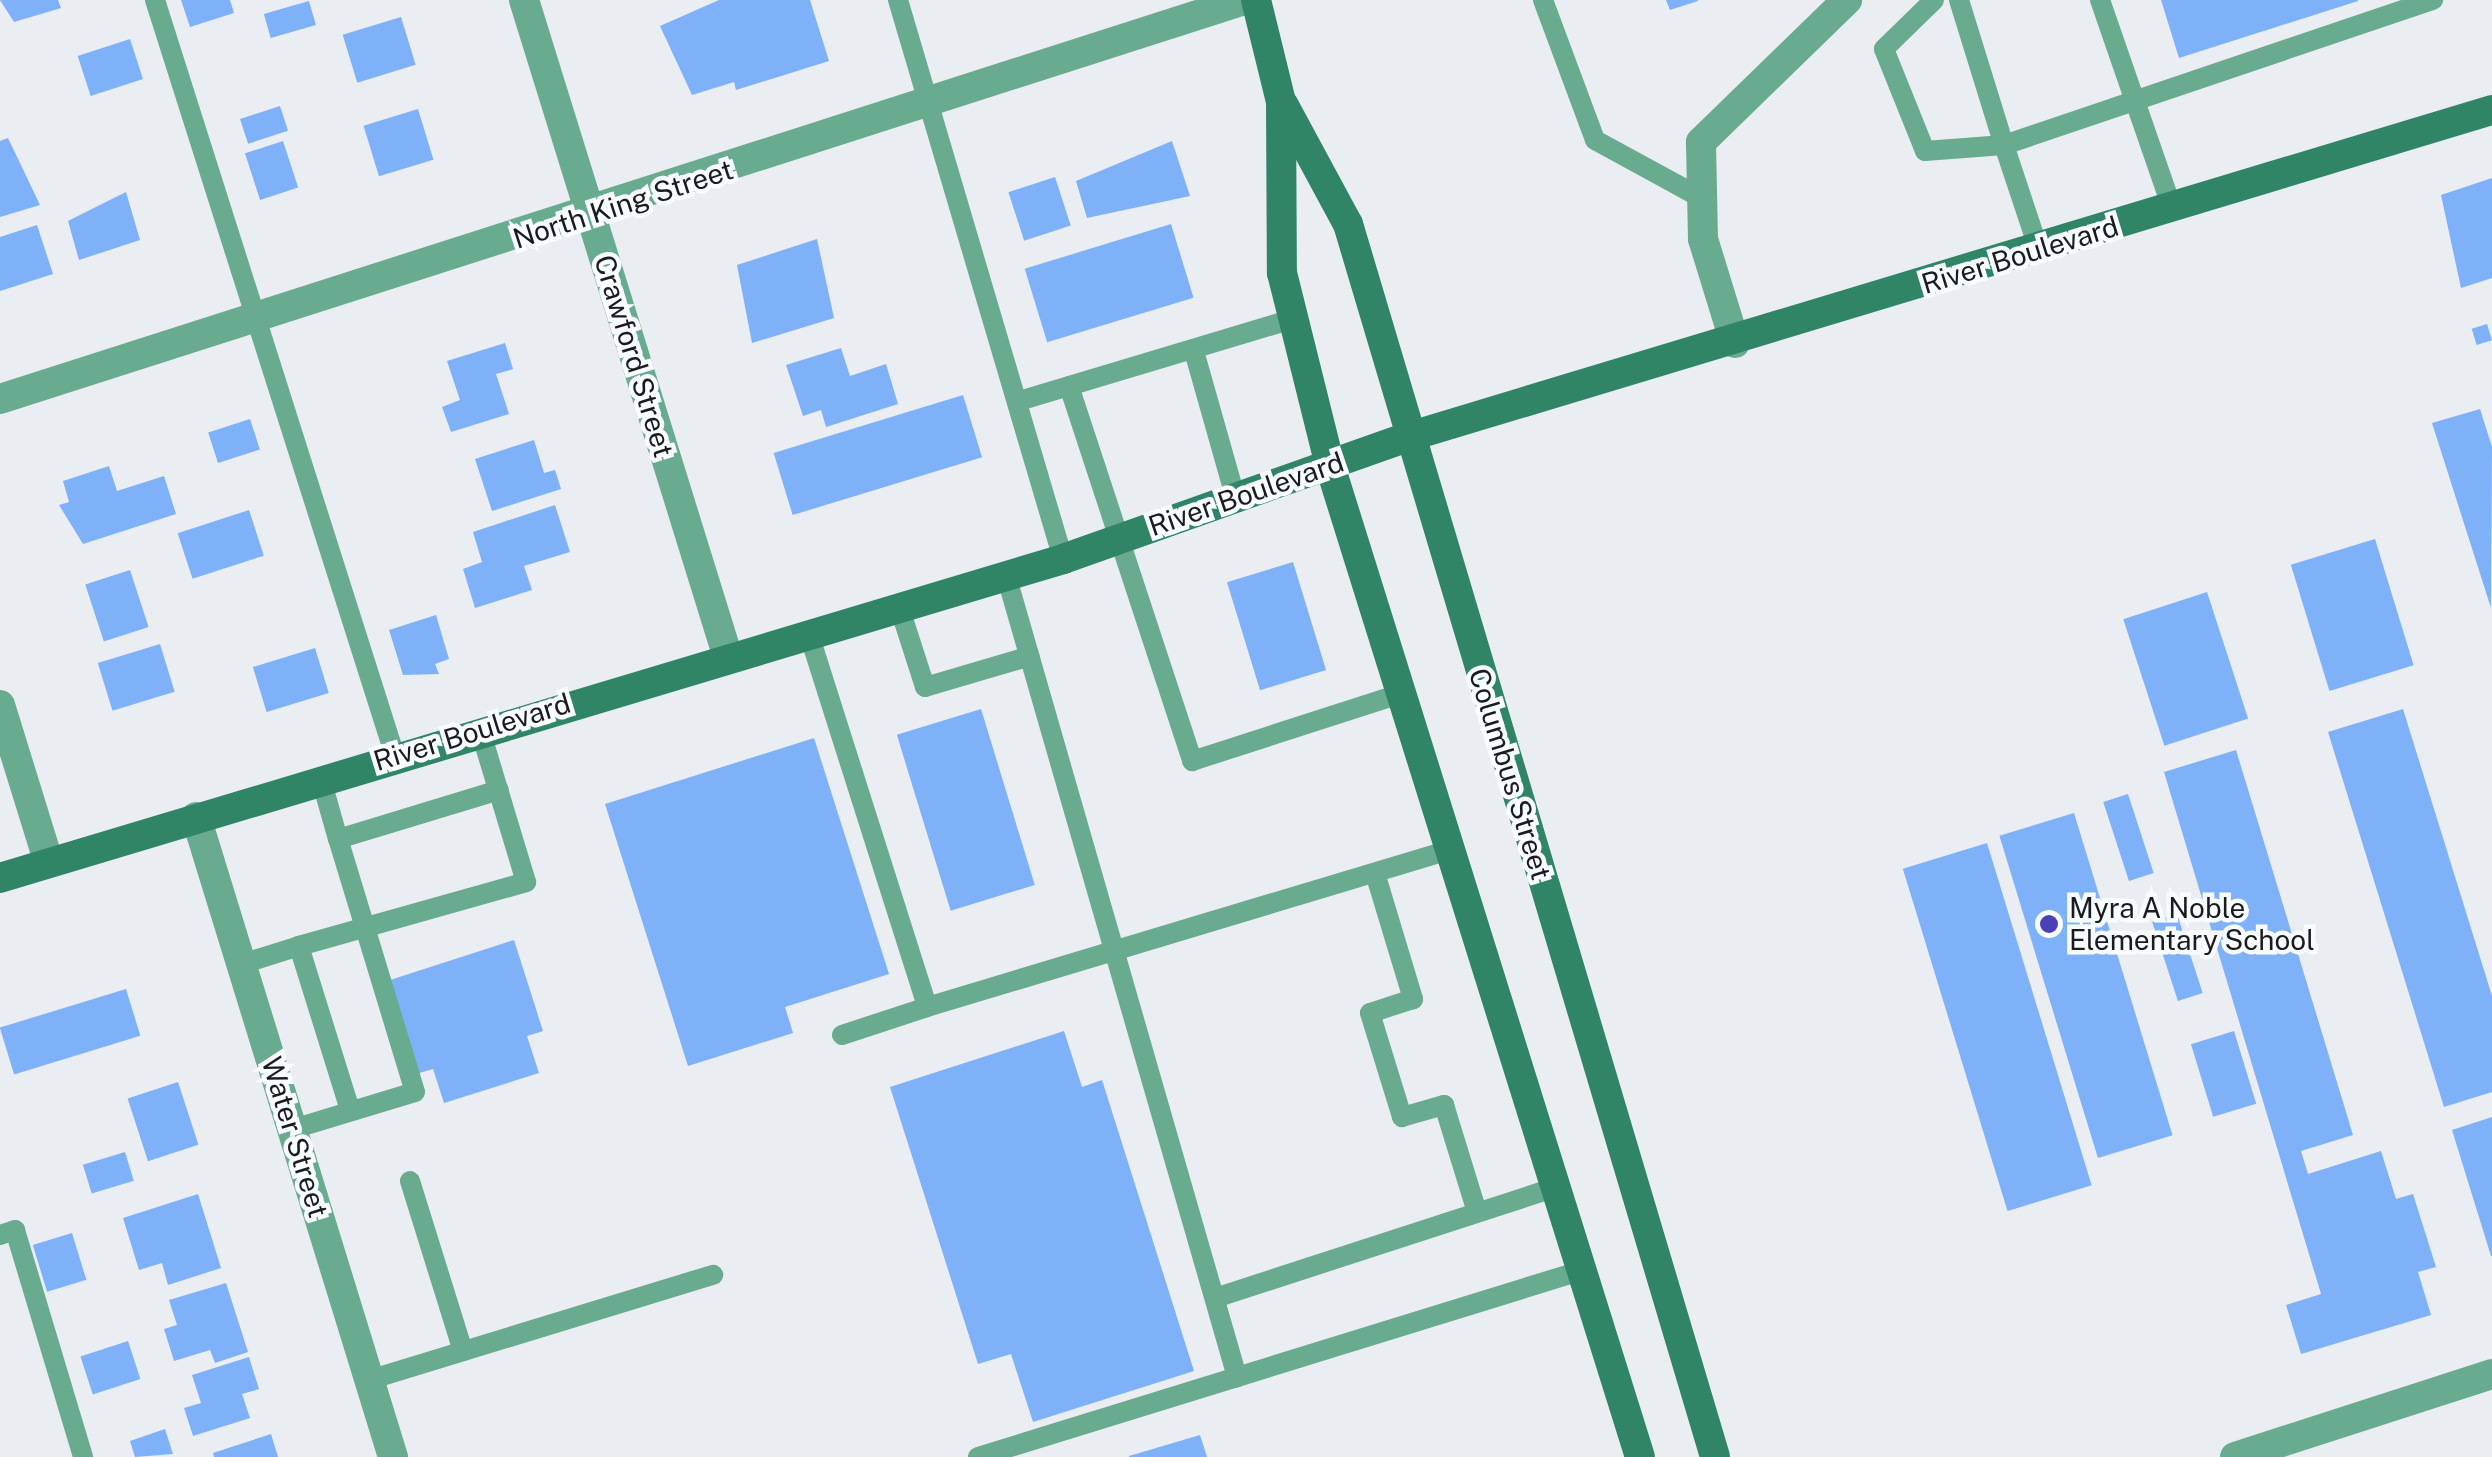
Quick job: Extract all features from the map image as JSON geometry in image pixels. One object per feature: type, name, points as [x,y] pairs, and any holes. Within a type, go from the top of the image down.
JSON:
[{"type":"main road","name":"Columbus Street","points":[[1256,0],[1281,102],[1282,272],[1330,466],[1446,852],[1640,1457]]},
{"type":"main road","name":"Columbus Street","points":[[1281,102],[1348,224],[1715,1457]]},
{"type":"main road","name":"River Boulevard","points":[[0,878],[727,654],[1063,559],[1408,436],[1734,343],[2492,110]]},
{"type":"street","name":"Crawford Street","points":[[524,0],[727,654]]},
{"type":"street","name":"North King Street","points":[[0,399],[591,216],[1244,0]]},
{"type":"street","points":[[1734,343],[1704,239],[1701,142],[1847,0]]},
{"type":"street","points":[[0,705],[49,863]]},
{"type":"street","name":"Water Street","points":[[196,817],[393,1457]]},
{"type":"street","points":[[2235,1457],[2492,1374]]},
{"type":"lane","points":[[155,0],[396,756]]},
{"type":"lane","points":[[898,0],[1063,559]]},
{"type":"lane","points":[[1542,0],[1595,140],[1703,199]]},
{"type":"lane","points":[[1934,0],[1884,50],[1925,150],[2004,144],[2434,0]]},
{"type":"lane","points":[[1959,0],[2039,250]]},
{"type":"lane","points":[[2100,0],[2172,208]]},
{"type":"lane","points":[[1019,401],[1294,319]]},
{"type":"lane","points":[[1194,351],[1236,498]]},
{"type":"lane","points":[[1069,386],[1115,540],[1192,760],[1400,694]]},
{"type":"lane","points":[[1006,575],[1237,1377]]},
{"type":"lane","points":[[899,606],[926,687],[1030,656]]},
{"type":"lane","points":[[808,631],[927,1008]]},
{"type":"lane","points":[[242,964],[526,882],[480,730]]},
{"type":"lane","points":[[293,1129],[415,1092],[321,779]]},
{"type":"lane","points":[[338,840],[499,790]]},
{"type":"lane","points":[[842,1035],[1446,852]]},
{"type":"lane","points":[[1375,873],[1413,999],[1370,1012],[1402,1118],[1444,1104],[1477,1212]]},
{"type":"lane","points":[[299,946],[350,1110]]},
{"type":"lane","points":[[410,1181],[463,1352]]},
{"type":"lane","points":[[1214,1298],[1553,1188]]},
{"type":"lane","points":[[0,1234],[15,1230],[82,1457]]},
{"type":"lane","points":[[978,1457],[1580,1271]]},
{"type":"lane","points":[[369,1380],[713,1275]]},
{"type":"building","points":[[0,0],[58,0],[61,8],[14,22]]},
{"type":"building","points":[[181,0],[230,0],[234,13],[190,27]]},
{"type":"building","points":[[719,0],[810,0],[829,61],[736,90],[734,82],[692,95],[660,26]]},
{"type":"building","points":[[1666,0],[1698,0],[1698,1],[1670,10]]},
{"type":"building","points":[[2161,0],[2358,0],[2358,1],[2179,58]]},
{"type":"building","points":[[309,1],[316,25],[271,38],[264,14]]},
{"type":"building","points":[[401,17],[416,65],[357,83],[343,35]]},
{"type":"building","points":[[130,39],[143,79],[91,96],[78,56]]},
{"type":"building","points":[[280,106],[288,131],[248,144],[240,119]]},
{"type":"building","points":[[418,109],[433,160],[379,176],[363,126]]},
{"type":"building","points":[[8,138],[40,205],[0,217],[0,141]]},
{"type":"building","points":[[283,141],[298,188],[260,200],[245,153]]},
{"type":"building","points":[[1172,141],[1190,196],[1087,218],[1076,181]]},
{"type":"building","points":[[1055,177],[1071,226],[1024,241],[1008,192]]},
{"type":"building","points":[[2492,178],[2492,278],[2461,288],[2441,195]]},
{"type":"building","points":[[126,192],[140,240],[79,260],[68,221]]},
{"type":"building","points":[[1171,224],[1194,298],[1047,342],[1025,269]]},
{"type":"building","points":[[37,225],[53,274],[0,291],[0,237]]},
{"type":"building","points":[[817,239],[834,318],[752,343],[737,265]]},
{"type":"building","points":[[2487,324],[2492,340],[2477,345],[2472,329]]},
{"type":"building","points":[[505,343],[513,369],[496,374],[509,414],[451,432],[442,407],[460,400],[447,361]]},
{"type":"building","points":[[841,348],[850,376],[886,364],[898,404],[826,427],[821,410],[803,416],[786,365]]},
{"type":"building","points":[[963,395],[982,457],[793,515],[774,453]]},
{"type":"building","points":[[2480,409],[2492,447],[2491,608],[2432,423]]},
{"type":"building","points":[[250,419],[260,449],[218,463],[208,433]]},
{"type":"building","points":[[534,440],[544,473],[555,470],[561,489],[492,511],[475,459]]},
{"type":"building","points":[[109,466],[117,491],[164,476],[176,514],[83,544],[59,505],[69,502],[63,481]]},
{"type":"building","points":[[555,505],[570,552],[524,566],[532,590],[475,608],[463,569],[482,562],[473,532]]},
{"type":"building","points":[[249,510],[264,556],[193,579],[178,533]]},
{"type":"building","points":[[2375,539],[2414,665],[2329,691],[2291,565]]},
{"type":"building","points":[[1293,562],[1326,670],[1260,690],[1227,582]]},
{"type":"building","points":[[130,570],[149,627],[104,642],[85,585]]},
{"type":"building","points":[[2207,592],[2248,718],[2164,746],[2123,619]]},
{"type":"building","points":[[436,615],[449,659],[435,664],[439,674],[403,675],[389,630]]},
{"type":"building","points":[[160,644],[175,692],[112,711],[98,663]]},
{"type":"building","points":[[315,648],[329,693],[267,712],[253,667]]},
{"type":"building","points":[[981,709],[1035,885],[951,911],[897,735]]},
{"type":"building","points":[[2403,709],[2492,996],[2492,1092],[2444,1107],[2328,732]]},
{"type":"building","points":[[814,738],[889,974],[785,1007],[793,1033],[688,1066],[605,804]]},
{"type":"building","points":[[2236,750],[2353,1135],[2301,1151],[2308,1174],[2381,1151],[2396,1199],[2413,1194],[2436,1267],[2418,1272],[2431,1315],[2301,1354],[2286,1305],[2321,1294],[2164,772]]},
{"type":"building","points":[[2128,794],[2154,873],[2129,881],[2103,802]]},
{"type":"building","points":[[2074,813],[2173,1135],[2098,1158],[1999,836]]},
{"type":"building","points":[[1987,843],[2092,1185],[2008,1211],[1903,869]]},
{"type":"building","points":[[2177,914],[2203,993],[2178,1001],[2152,922]]},
{"type":"building","points":[[514,940],[543,1031],[527,1036],[539,1073],[444,1103],[433,1069],[416,1074],[387,981]]},
{"type":"building","points":[[126,989],[140,1036],[14,1074],[0,1028]]},
{"type":"building","points":[[1064,1031],[1082,1087],[1102,1080],[1194,1371],[1033,1422],[1011,1354],[978,1364],[890,1087]]},
{"type":"building","points":[[2234,1031],[2256,1104],[2213,1117],[2191,1044]]},
{"type":"building","points":[[178,1082],[198,1145],[148,1161],[128,1098]]},
{"type":"building","points":[[2492,1117],[2492,1256],[2491,1256],[2452,1130]]},
{"type":"building","points":[[125,1152],[134,1181],[92,1194],[83,1165]]},
{"type":"building","points":[[198,1194],[221,1268],[168,1285],[162,1263],[139,1270],[123,1218]]},
{"type":"building","points":[[72,1233],[86,1280],[47,1292],[33,1245]]},
{"type":"building","points":[[226,1283],[248,1352],[215,1363],[210,1350],[174,1361],[164,1329],[177,1325],[169,1300]]},
{"type":"building","points":[[128,1341],[140,1379],[93,1394],[80,1356]]},
{"type":"building","points":[[249,1357],[259,1389],[242,1394],[250,1418],[193,1436],[184,1408],[201,1403],[192,1375]]},
{"type":"building","points":[[165,1429],[173,1454],[135,1457],[130,1441]]},
{"type":"building","points":[[271,1434],[278,1457],[214,1457],[213,1453]]},
{"type":"building","points":[[1200,1435],[1207,1457],[1129,1457],[1129,1456]]},
{"type":"place","name":"Myra A Noble Elementary School","points":[[2049,924]]}]
